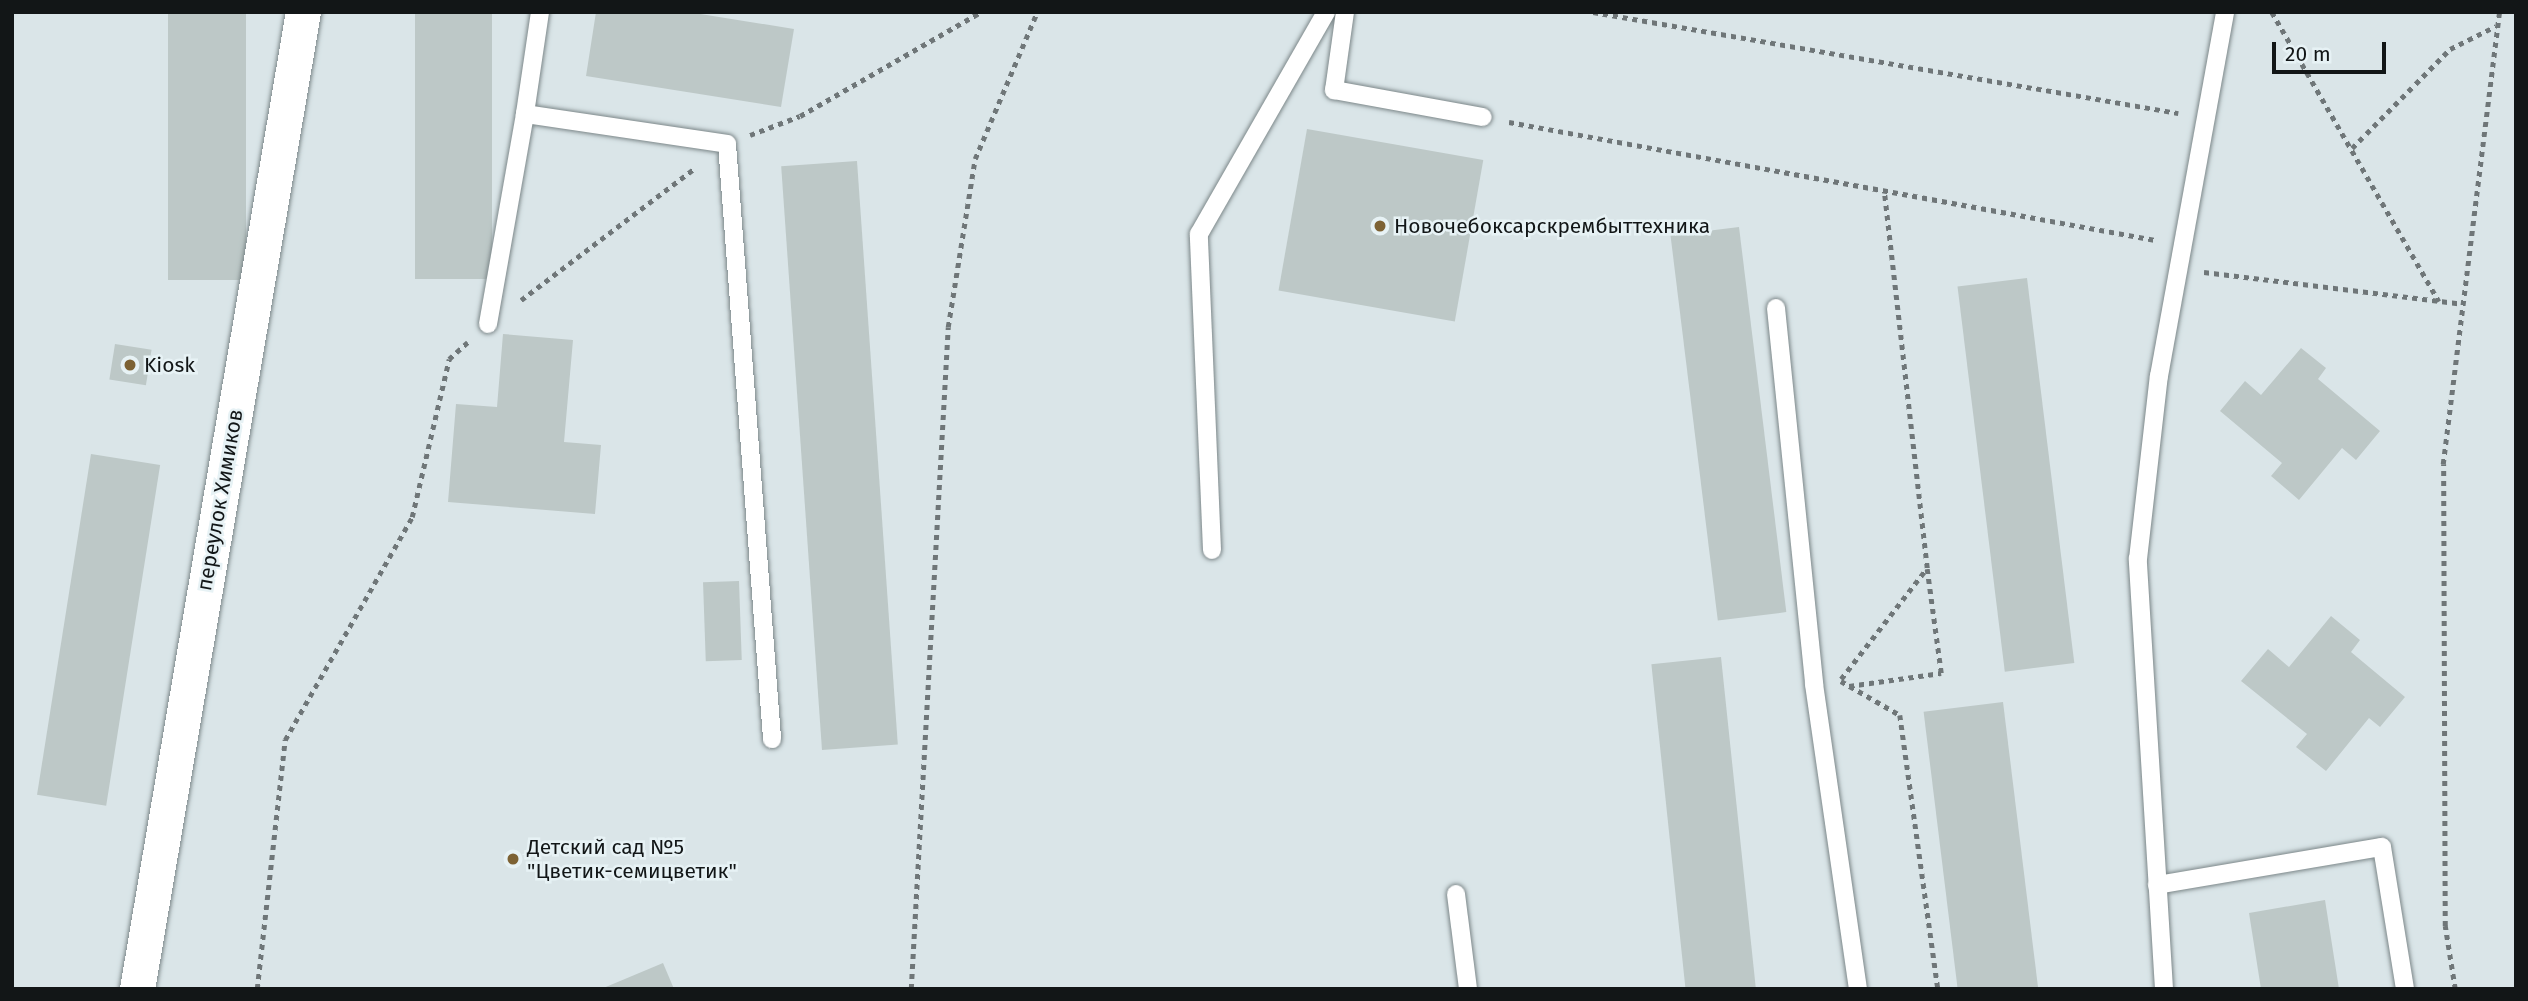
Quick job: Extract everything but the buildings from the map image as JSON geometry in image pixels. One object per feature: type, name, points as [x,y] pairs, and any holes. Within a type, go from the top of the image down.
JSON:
[{"type":"street","name":"переулок Химиков","points":[[137,989],[303,12]]},
{"type":"lane","points":[[488,324],[540,12]]},
{"type":"lane","points":[[1212,550],[1199,234],[1326,12]]},
{"type":"lane","points":[[1345,12],[1335,90],[1482,117]]},
{"type":"lane","points":[[2164,989],[2138,559],[2179,269],[2225,12]]},
{"type":"lane","points":[[525,114],[727,144],[772,739]]},
{"type":"lane","points":[[1776,307],[1814,684],[1858,989]]},
{"type":"lane","points":[[2157,885],[2382,847],[2406,989]]},
{"type":"lane","points":[[1457,894],[1468,989]]},
{"type":"path","points":[[257,989],[285,740],[412,517],[449,359],[488,324],[727,144],[800,116],[981,12]]},
{"type":"path","points":[[911,989],[948,327],[975,159],[1037,12]]},
{"type":"path","points":[[1593,12],[2206,117]]},
{"type":"path","points":[[2273,12],[2439,301]]},
{"type":"path","points":[[2455,989],[2445,926],[2443,464],[2458,303],[2499,12]]},
{"type":"path","points":[[2352,148],[2450,49],[2497,26]]},
{"type":"path","points":[[1482,117],[2183,245]]},
{"type":"path","points":[[1849,686],[1941,673],[1884,191]]},
{"type":"path","points":[[2179,269],[2458,303]]},
{"type":"path","points":[[1840,680],[1927,568]]},
{"type":"path","points":[[1814,684],[1840,680],[1900,715],[1938,989]]},
{"type":"place","name":"Новочебоксарскрембыттехника","points":[[1380,226]]},
{"type":"place","name":"Kiosk","points":[[130,365]]},
{"type":"place","name":"Детский сад №5 \"Цветик-семицветик\"","points":[[513,859]]}]
